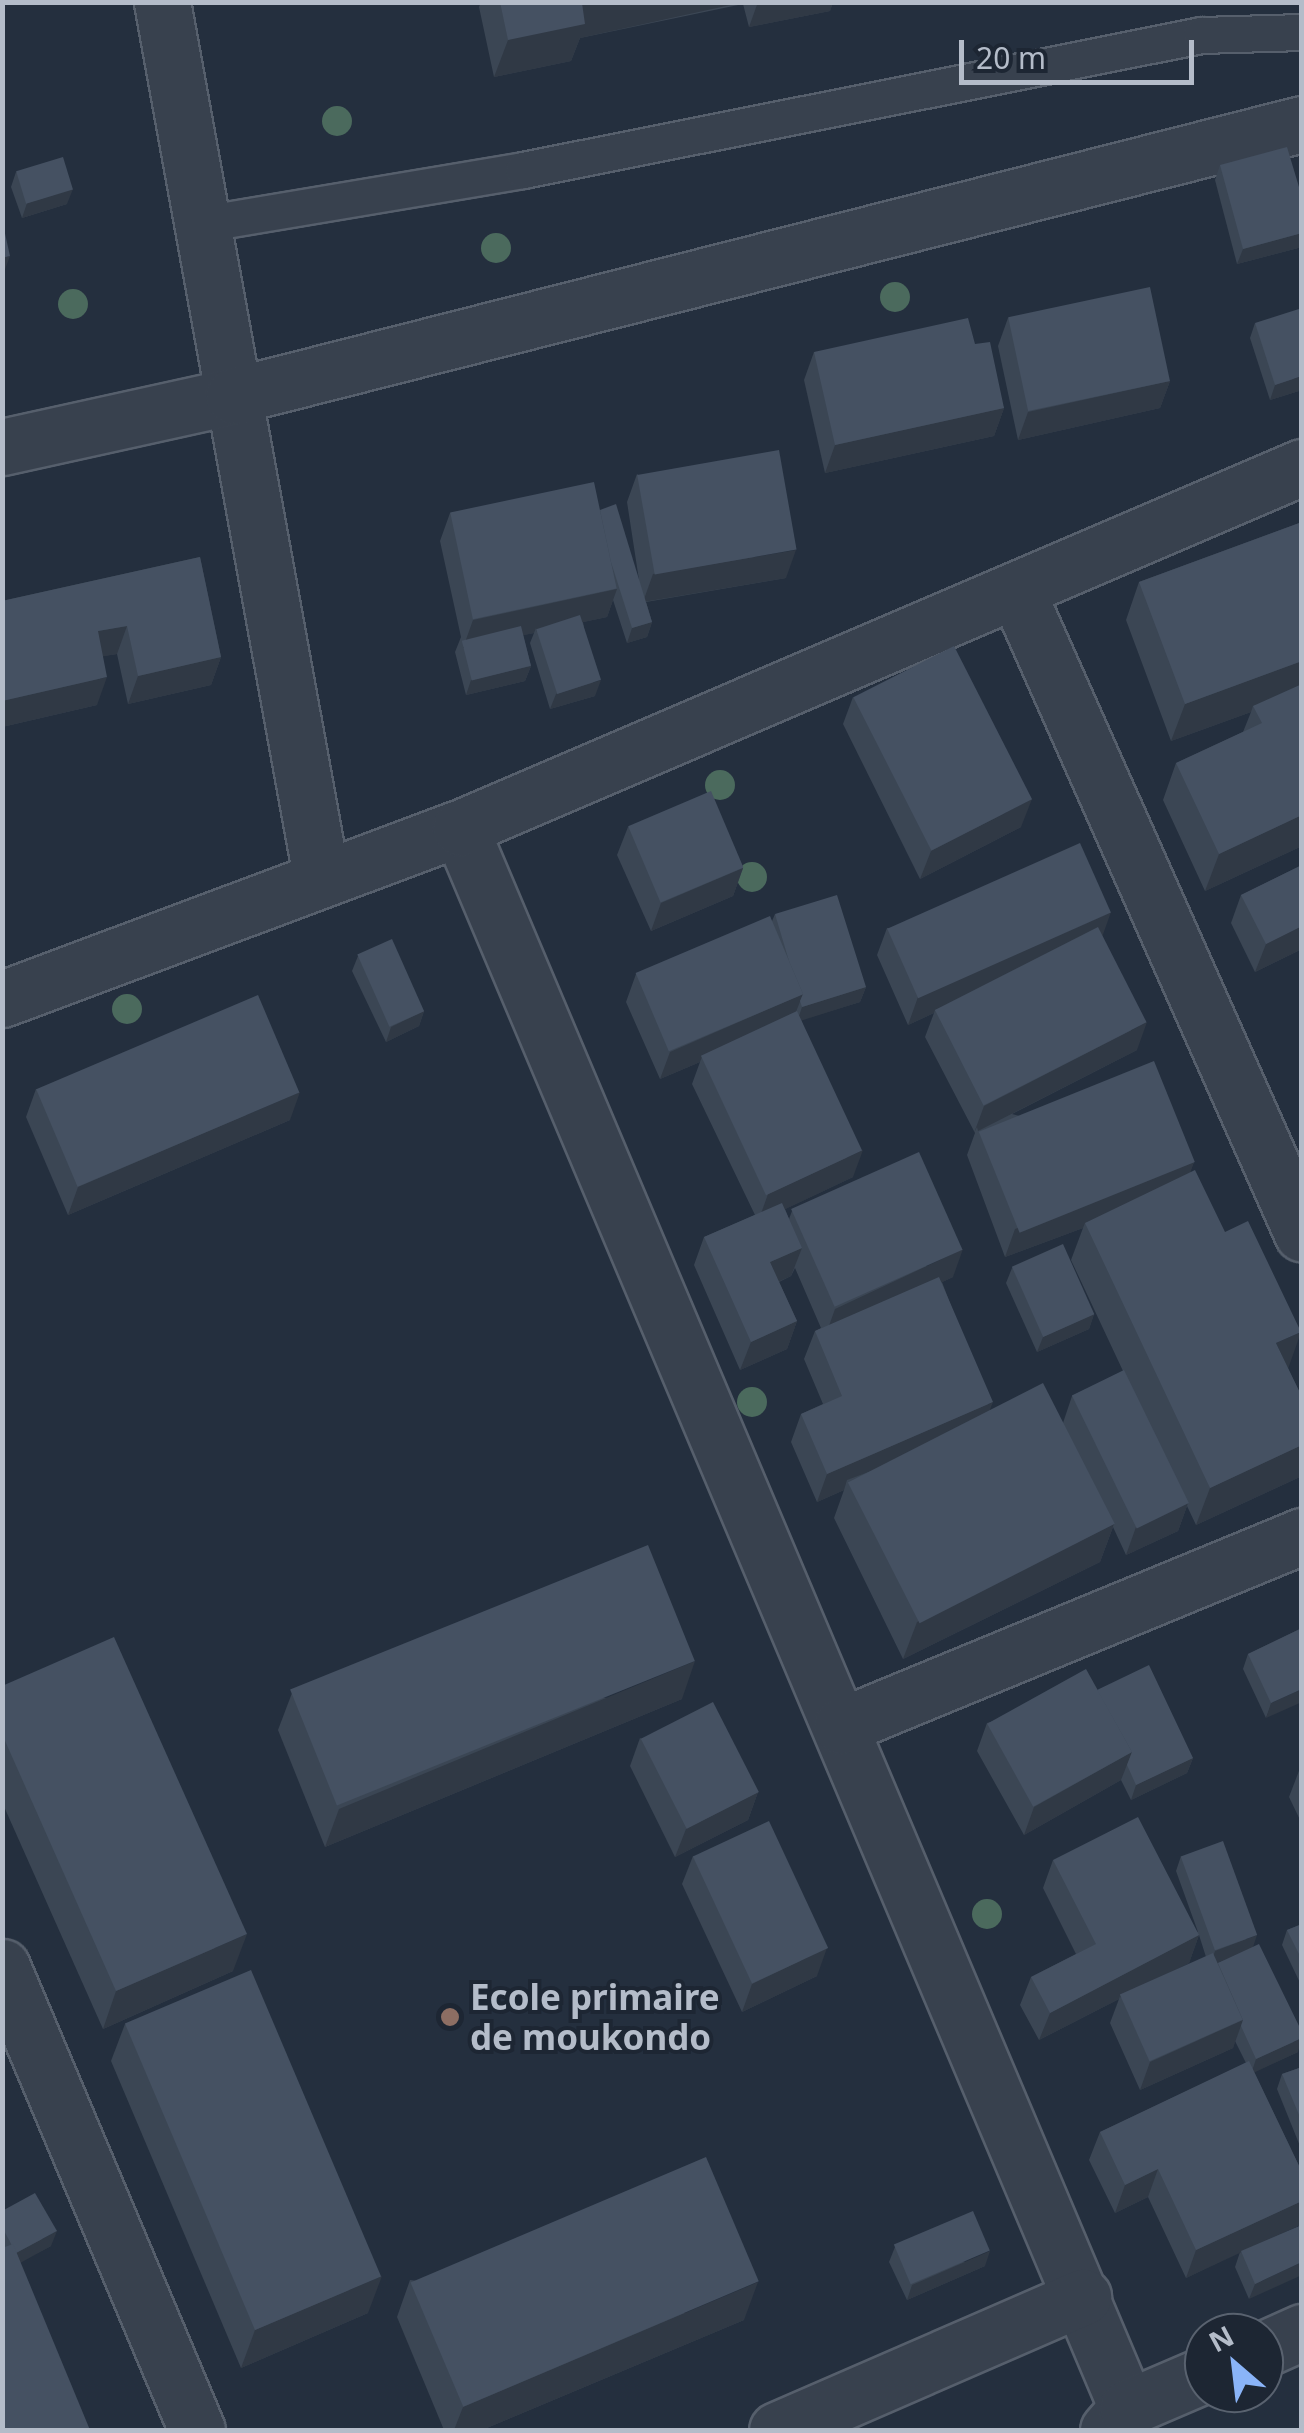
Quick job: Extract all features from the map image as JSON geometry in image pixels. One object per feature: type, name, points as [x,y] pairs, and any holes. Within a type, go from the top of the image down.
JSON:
[{"type":"street","points":[[162,2],[321,876]]},
{"type":"street","points":[[2,447],[233,396],[1302,124]]},
{"type":"street","points":[[2,999],[321,876],[460,828],[1302,467]]},
{"type":"street","points":[[1016,592],[1302,1233]]},
{"type":"street","points":[[460,828],[1083,2297],[1118,2419],[1184,2384]]},
{"type":"street","points":[[841,1726],[1302,1536]]},
{"type":"street","points":[[2,1967],[21,2061],[197,2430]]},
{"type":"street","points":[[777,2430],[1083,2297]]},
{"type":"lane","points":[[201,224],[522,170],[1201,34],[1302,32]]},
{"type":"building","points":[[500,2],[586,2],[582,3],[585,24],[508,40]]},
{"type":"building","points":[[1287,147],[1302,197],[1302,233],[1243,249],[1220,165]]},
{"type":"building","points":[[63,157],[73,190],[26,204],[16,171]]},
{"type":"building","points":[[2,220],[10,256],[2,258]]},
{"type":"building","points":[[1150,287],[1170,381],[1028,411],[1008,317]]},
{"type":"building","points":[[1302,308],[1302,376],[1275,385],[1255,323]]},
{"type":"building","points":[[968,318],[975,344],[990,342],[1004,408],[835,445],[814,352]]},
{"type":"building","points":[[779,450],[797,549],[655,574],[637,475]]},
{"type":"building","points":[[594,482],[617,589],[473,619],[450,513]]},
{"type":"building","points":[[616,504],[652,622],[632,628],[600,510]]},
{"type":"building","points":[[1302,522],[1302,661],[1185,704],[1139,582]]},
{"type":"building","points":[[200,557],[221,657],[138,676],[127,626],[98,631],[107,677],[2,701],[2,601]]},
{"type":"building","points":[[580,615],[601,680],[557,694],[536,629]]},
{"type":"building","points":[[521,626],[531,666],[472,681],[462,641]]},
{"type":"building","points":[[954,646],[1032,799],[931,851],[853,697]]},
{"type":"building","points":[[1302,684],[1302,815],[1219,854],[1176,763],[1262,723],[1253,706]]},
{"type":"building","points":[[711,791],[743,867],[661,903],[628,826]]},
{"type":"building","points":[[1080,843],[1111,912],[918,998],[887,929]]},
{"type":"building","points":[[1302,865],[1302,926],[1266,944],[1241,895]]},
{"type":"building","points":[[837,895],[866,987],[802,1007],[803,994],[775,914]]},
{"type":"building","points":[[770,916],[803,994],[669,1051],[636,973]]},
{"type":"building","points":[[1098,927],[1147,1022],[984,1105],[935,1010]]},
{"type":"building","points":[[392,939],[424,1011],[389,1027],[357,954]]},
{"type":"building","points":[[258,995],[299,1093],[78,1187],[36,1089]]},
{"type":"building","points":[[797,1011],[862,1151],[766,1195],[701,1056]]},
{"type":"building","points":[[1154,1061],[1195,1162],[1020,1233],[979,1132]]},
{"type":"building","points":[[919,1152],[963,1250],[835,1307],[791,1209]]},
{"type":"building","points":[[1195,1170],[1225,1232],[1248,1221],[1301,1332],[1276,1343],[1302,1397],[1302,1445],[1210,1488],[1085,1223]]},
{"type":"building","points":[[782,1203],[802,1248],[770,1262],[797,1321],[751,1342],[704,1237]]},
{"type":"building","points":[[1063,1244],[1094,1314],[1043,1337],[1012,1267]]},
{"type":"building","points":[[939,1277],[993,1402],[827,1474],[801,1414],[842,1396],[815,1331]]},
{"type":"building","points":[[1124,1370],[1189,1503],[1137,1528],[1072,1395]]},
{"type":"building","points":[[1043,1383],[1115,1524],[920,1623],[848,1482]]},
{"type":"building","points":[[648,1545],[695,1661],[337,1805],[290,1690]]},
{"type":"building","points":[[1302,1628],[1302,1689],[1271,1703],[1248,1654]]},
{"type":"building","points":[[114,1637],[247,1934],[116,1991],[2,1734],[2,1686]]},
{"type":"building","points":[[1149,1665],[1193,1758],[1136,1785],[1127,1765],[1132,1752],[1097,1690]]},
{"type":"building","points":[[1086,1669],[1132,1752],[1033,1807],[987,1724]]},
{"type":"building","points":[[713,1702],[759,1792],[687,1829],[641,1739]]},
{"type":"building","points":[[1138,1817],[1199,1935],[1050,2013],[1031,1977],[1096,1944],[1053,1860]]},
{"type":"building","points":[[769,1821],[828,1948],[752,1983],[693,1856]]},
{"type":"building","points":[[1223,1841],[1257,1935],[1215,1950],[1181,1856]]},
{"type":"building","points":[[1302,1924],[1302,1960],[1287,1930]]},
{"type":"building","points":[[1259,1944],[1302,2038],[1256,2059],[1218,1963]]},
{"type":"building","points":[[1213,1953],[1243,2020],[1150,2061],[1120,1994]]},
{"type":"building","points":[[251,1970],[381,2277],[255,2330],[125,2024]]},
{"type":"building","points":[[1249,2061],[1302,2172],[1302,2201],[1196,2250],[1158,2169],[1125,2185],[1100,2132]]},
{"type":"building","points":[[1302,2067],[1302,2122],[1282,2074]]},
{"type":"building","points":[[706,2157],[759,2281],[463,2407],[411,2282]]},
{"type":"building","points":[[35,2193],[57,2231],[16,2253],[2,2227],[2,2211]]},
{"type":"building","points":[[973,2211],[990,2251],[911,2284],[894,2245]]},
{"type":"building","points":[[1302,2225],[1302,2262],[1255,2284],[1241,2251]]},
{"type":"building","points":[[13,2244],[90,2430],[2,2430],[2,2248]]},
{"type":"place","name":"Ecole primaire de moukondo","points":[[450,2017]]}]
